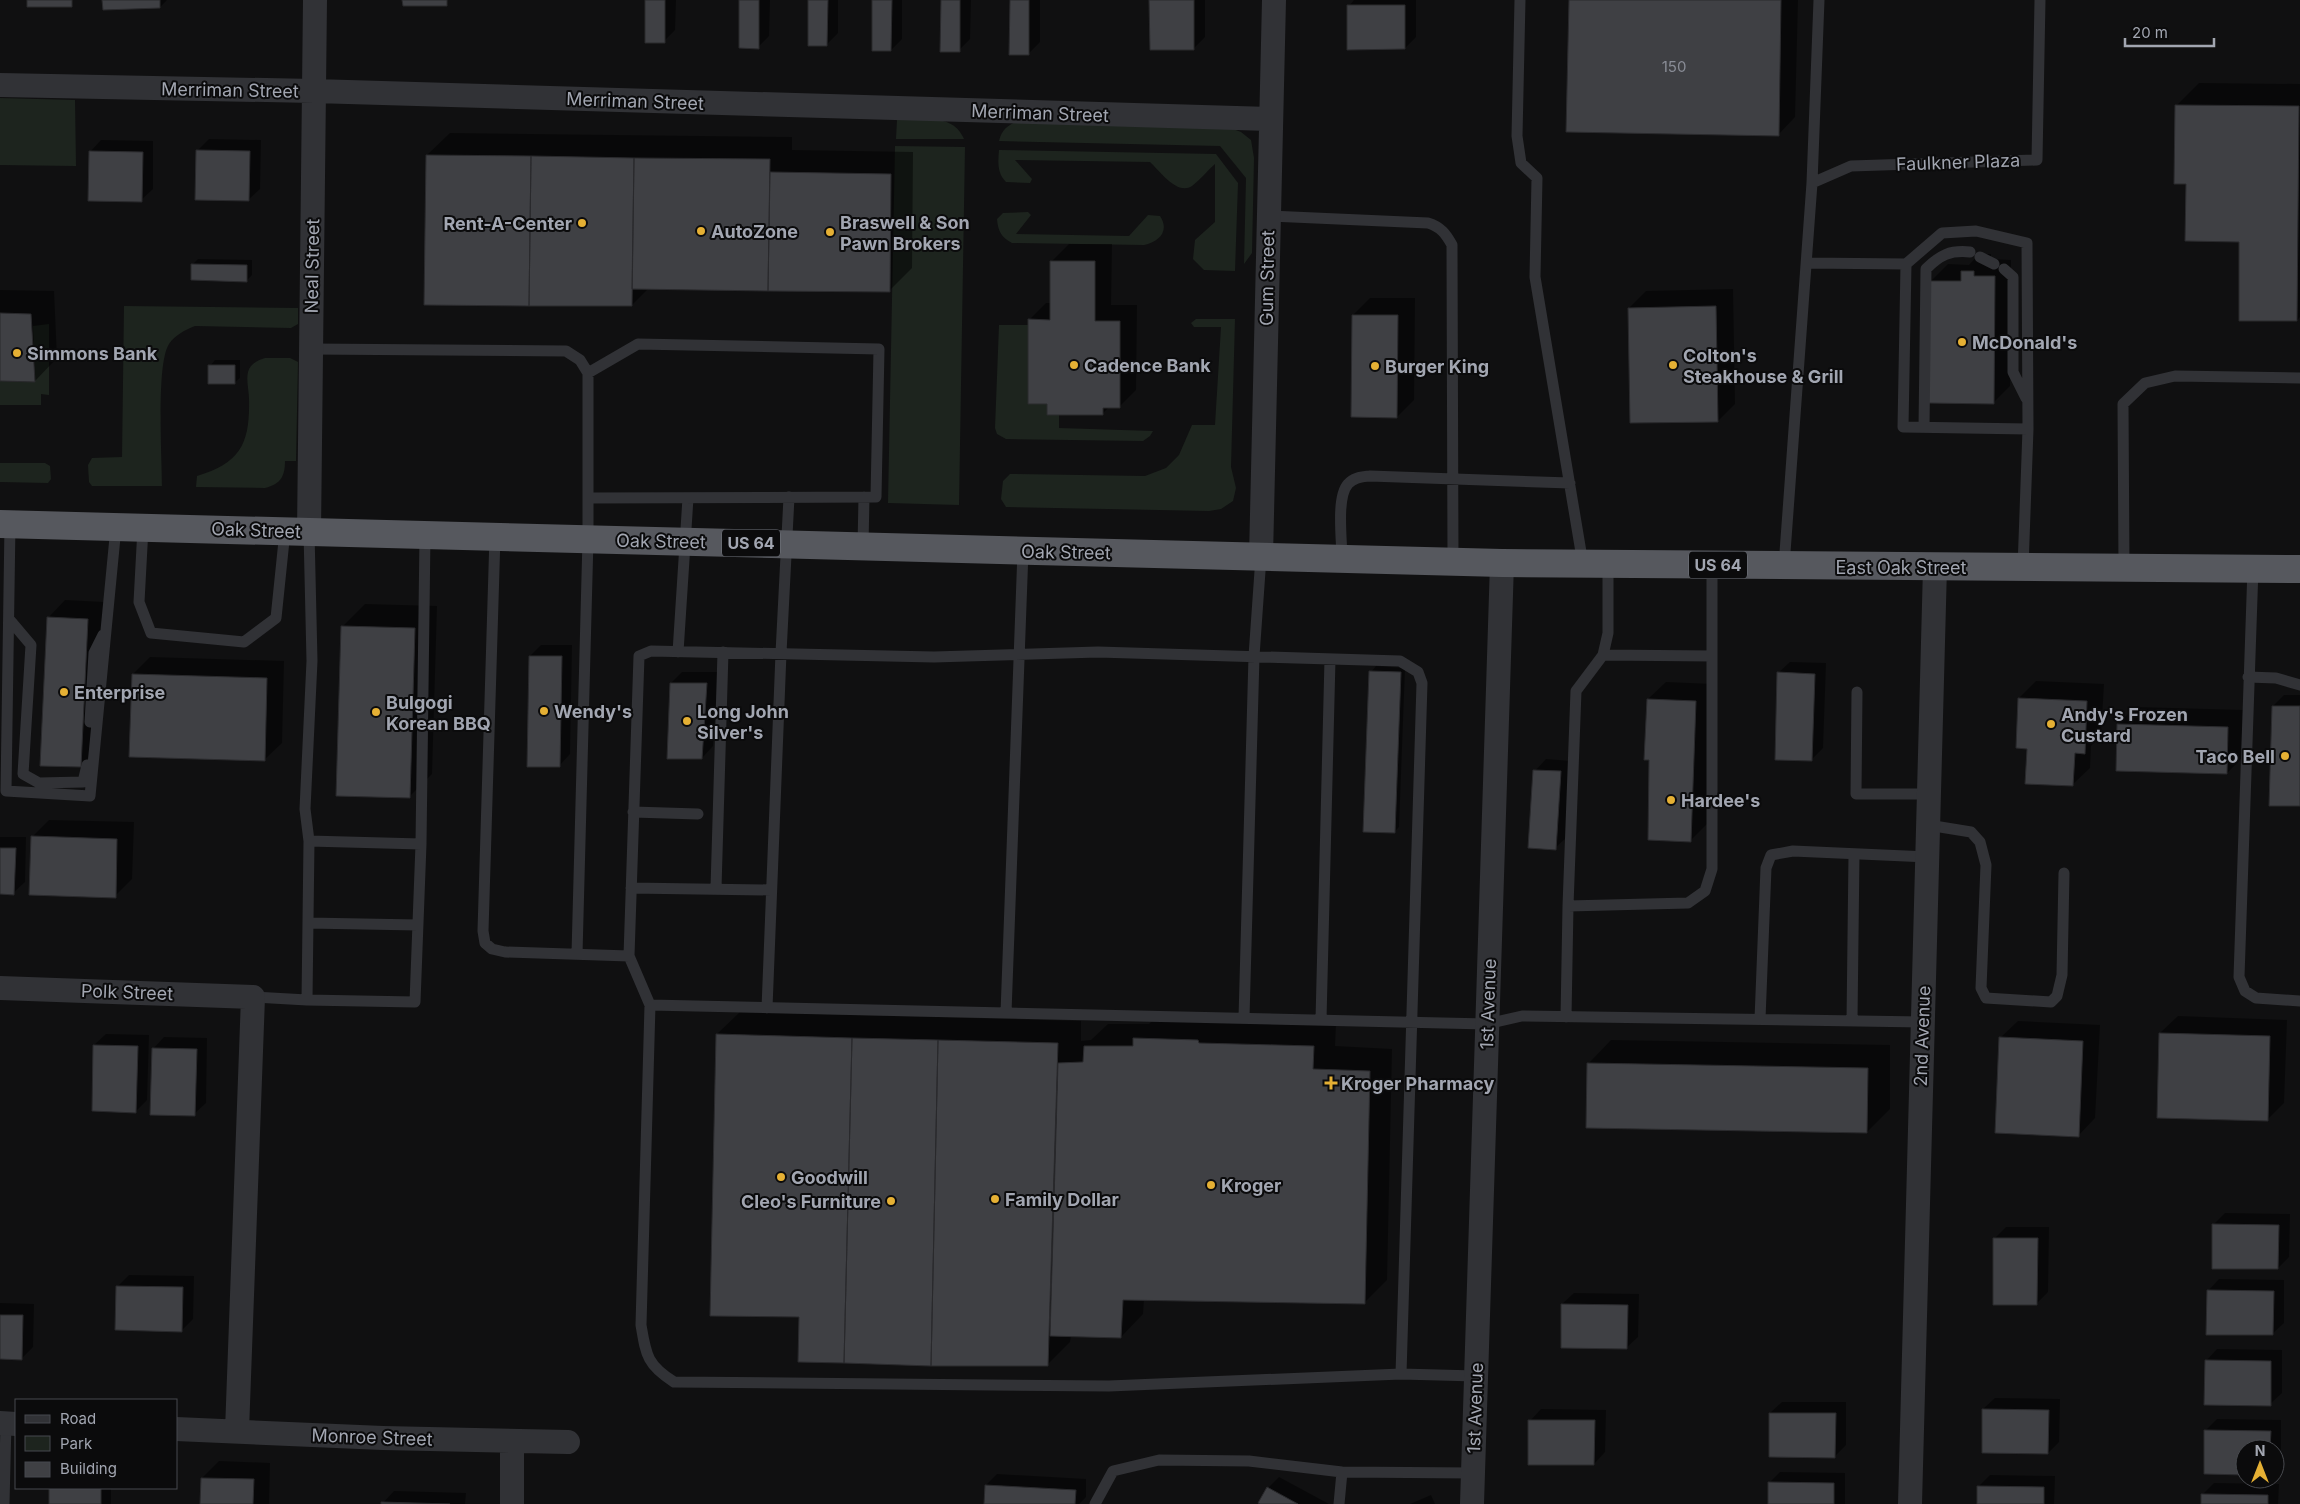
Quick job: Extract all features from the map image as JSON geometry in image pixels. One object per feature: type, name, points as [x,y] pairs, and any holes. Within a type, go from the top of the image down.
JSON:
[{"type":"highway","name":"Oak Street","points":[[5,524],[1502,563]]},
{"type":"highway","name":"East Oak Street","points":[[1502,563],[1935,568],[2300,569]]},
{"type":"street","name":"Neal Street","points":[[297,531],[311,349],[315,0]]},
{"type":"street","name":"Gum Street","points":[[1261,557],[1274,0]]},
{"type":"street","name":"Merriman Street","points":[[0,86],[314,91],[1270,120]]},
{"type":"street","name":"1st Avenue","points":[[1472,1504],[1502,563]]},
{"type":"street","name":"2nd Avenue","points":[[1910,1504],[1935,568]]},
{"type":"street","name":"Polk Street","points":[[0,988],[253,997]]},
{"type":"street","points":[[237,1431],[253,997]]},
{"type":"street","name":"Monroe Street","points":[[178,1429],[568,1442]]},
{"type":"street","points":[[512,1441],[512,1504]]},
{"type":"lane","points":[[1520,0],[1517,136],[1521,163],[1537,178],[1534,277],[1570,483],[1596,564],[1608,633],[1603,655],[1576,691],[1566,1016]]},
{"type":"lane","points":[[1784,566],[1812,183],[1819,0]]},
{"type":"lane","name":"Faulkner Plaza","points":[[1812,183],[1851,166],[2037,160],[2040,0]]},
{"type":"lane","points":[[1268,216],[1428,223],[1437,226],[1445,232],[1452,245],[1453,562]]},
{"type":"lane","points":[[1807,263],[1906,264],[1942,233],[1976,231],[2027,243],[2028,429],[2023,568]]},
{"type":"lane","points":[[1924,427],[1926,269],[1938,257],[1955,250],[1975,255],[1999,266],[2013,277],[2014,372],[2028,402]]},
{"type":"lane","points":[[1906,264],[1903,427],[2028,429]]},
{"type":"lane","points":[[588,373],[638,344],[879,349],[876,497],[588,498]]},
{"type":"lane","points":[[311,349],[566,351],[580,360],[588,373],[588,539],[577,954]]},
{"type":"lane","points":[[2124,568],[2123,404],[2145,383],[2175,376],[2300,378]]},
{"type":"lane","points":[[1342,559],[1342,495],[1347,484],[1356,478],[1370,476],[1570,483]]},
{"type":"lane","points":[[767,1008],[780,653],[789,497]]},
{"type":"lane","points":[[863,546],[864,497]]},
{"type":"lane","points":[[678,652],[688,498]]},
{"type":"lane","points":[[5,524],[9,619],[6,791],[90,796],[116,526]]},
{"type":"lane","points":[[143,527],[139,602],[151,633],[244,642],[276,618],[297,531]]},
{"type":"lane","points":[[297,531],[312,661],[305,809],[309,841],[307,1000]]},
{"type":"lane","points":[[253,997],[415,1002],[421,844],[425,535]]},
{"type":"lane","points":[[495,536],[483,922],[485,943],[492,949],[505,952],[629,956]]},
{"type":"lane","points":[[1006,1012],[1023,551]]},
{"type":"lane","points":[[1244,1018],[1254,656],[1261,557]]},
{"type":"lane","points":[[1568,906],[1688,903],[1706,891],[1712,870],[1712,565]]},
{"type":"lane","points":[[2253,568],[2239,977],[2245,991],[2256,998],[2300,1000]]},
{"type":"lane","points":[[9,619],[31,645],[23,774],[39,783],[83,782],[87,772],[94,653],[106,629]]},
{"type":"lane","points":[[1401,1374],[1422,683],[1418,672],[1400,661],[1098,652],[934,657],[651,651],[639,656],[629,956],[650,1005],[641,1325],[646,1351],[657,1372],[674,1382],[1109,1386],[1401,1374],[1476,1376]]},
{"type":"lane","points":[[716,888],[723,652]]},
{"type":"lane","points":[[1603,655],[1712,656]]},
{"type":"lane","points":[[1320,1020],[1330,659]]},
{"type":"lane","points":[[2248,677],[2276,678],[2300,685]]},
{"type":"lane","points":[[1857,692],[1856,794],[1929,794]]},
{"type":"lane","points":[[633,812],[698,814]]},
{"type":"lane","points":[[1928,825],[1971,832],[1980,842],[1986,864],[1980,988],[1986,998],[2051,1002],[2057,996],[2062,975],[2064,874]]},
{"type":"lane","points":[[309,841],[421,844]]},
{"type":"lane","points":[[1760,1020],[1766,868],[1771,855],[1793,851],[1928,857]]},
{"type":"lane","points":[[1852,1021],[1854,854]]},
{"type":"lane","points":[[631,888],[771,890]]},
{"type":"lane","points":[[308,923],[418,925]]},
{"type":"lane","points":[[650,1005],[1487,1024],[1522,1016],[1923,1022]]},
{"type":"lane","points":[[4,1504],[7,1424]]},
{"type":"lane","points":[[1095,1504],[1113,1471],[1159,1460],[1249,1461],[1342,1472],[1473,1473]]},
{"type":"lane","points":[[1340,1504],[1342,1472]]},
{"type":"green space","points":[[0,98],[75,100],[76,166],[0,165]]},
{"type":"green space","points":[[935,119],[944,121],[959,130],[964,139],[896,139],[897,120]]},
{"type":"green space","points":[[1019,120],[1225,126],[1241,132],[1251,140],[1254,158],[1252,253],[1244,264],[1246,178],[1220,146],[999,141],[1006,128]]},
{"type":"green space","points":[[895,146],[965,147],[959,505],[888,503]]},
{"type":"green space","points":[[999,150],[1216,154],[1238,183],[1235,271],[1204,270],[1193,259],[1195,240],[1215,222],[1215,164],[1195,184],[1186,188],[1174,185],[1150,162],[1015,160],[1032,179],[1030,183],[1006,182],[1003,179],[998,163]]},
{"type":"green space","points":[[1028,212],[1031,215],[1016,234],[1129,236],[1148,215],[1160,216],[1164,226],[1158,238],[1144,245],[1012,243],[999,230],[997,219],[1003,213]]},
{"type":"green space","points":[[124,306],[298,308],[298,324],[291,328],[195,326],[180,333],[171,341],[165,355],[162,371],[162,486],[92,486],[89,482],[88,465],[92,458],[122,457]]},
{"type":"green space","points":[[1196,319],[1235,319],[1231,467],[1236,488],[1233,501],[1221,509],[1209,511],[1006,507],[1001,499],[1003,481],[1010,474],[1145,476],[1166,468],[1179,455],[1192,425],[1215,425],[1221,327],[1194,327],[1191,323]]},
{"type":"green space","points":[[49,324],[49,395],[41,394],[41,405],[0,405],[0,381],[35,382],[33,326]]},
{"type":"green space","points":[[999,325],[1028,325],[1028,404],[1047,404],[1059,415],[1059,428],[1153,431],[1150,436],[1143,441],[1006,439],[997,434],[995,428]]},
{"type":"green space","points":[[265,358],[290,358],[298,362],[296,461],[285,461],[281,479],[265,488],[196,487],[197,476],[224,465],[240,449],[245,439],[249,414],[248,372],[255,363]]},
{"type":"green space","points":[[0,463],[45,463],[50,466],[51,479],[48,483],[0,482]]},
{"type":"building","points":[[27,0],[72,0],[72,7],[27,7]]},
{"type":"building","points":[[102,0],[160,0],[160,8],[103,10]]},
{"type":"building","points":[[402,0],[447,0],[447,6],[403,6]]},
{"type":"building","points":[[645,0],[665,0],[665,43],[645,43]]},
{"type":"building","points":[[739,0],[759,0],[759,49],[739,48]]},
{"type":"building","points":[[808,0],[828,0],[827,46],[808,46]]},
{"type":"building","points":[[872,0],[892,0],[891,51],[872,51]]},
{"type":"building","points":[[941,0],[960,0],[960,52],[940,52]]},
{"type":"building","points":[[1010,0],[1029,0],[1029,55],[1009,55]]},
{"type":"building","points":[[1149,0],[1194,0],[1194,50],[1150,50]]},
{"type":"building","points":[[1569,0],[1781,0],[1779,136],[1566,132]]},
{"type":"building","points":[[1347,5],[1405,5],[1405,49],[1347,50]]},
{"type":"building","points":[[2175,105],[2299,106],[2297,321],[2239,321],[2239,242],[2185,241],[2186,184],[2174,184]]},
{"type":"building","points":[[196,150],[250,151],[249,201],[195,200]]},
{"type":"building","points":[[89,151],[143,152],[142,202],[88,201]]},
{"type":"building","points":[[426,155],[531,156],[529,306],[424,305]]},
{"type":"building","name":"Rent-A-Center","points":[[531,156],[634,158],[632,306],[529,306]]},
{"type":"building","name":"AutoZone","points":[[634,158],[770,159],[768,291],[632,289]]},
{"type":"building","name":"Braswell & Son Pawn Brokers","points":[[770,172],[891,174],[890,292],[768,291]]},
{"type":"building","name":"Cadence Bank","points":[[1050,261],[1095,261],[1095,321],[1120,321],[1120,408],[1103,408],[1103,415],[1047,415],[1047,404],[1028,404],[1028,319],[1050,320]]},
{"type":"building","points":[[191,264],[247,265],[247,282],[191,280]]},
{"type":"building","name":"McDonald's","points":[[1961,271],[1974,271],[1974,276],[1995,276],[1994,404],[1928,403],[1930,281],[1961,281]]},
{"type":"building","name":"Colton's Steakhouse & Grill","points":[[1716,306],[1718,422],[1630,423],[1628,308]]},
{"type":"building","name":"Simmons Bank","points":[[0,313],[31,314],[35,382],[0,381]]},
{"type":"building","name":"Burger King","points":[[1352,315],[1398,315],[1397,418],[1351,417]]},
{"type":"building","points":[[208,365],[235,365],[235,384],[208,384]]},
{"type":"building","name":"Enterprise","points":[[47,617],[88,619],[81,767],[40,766]]},
{"type":"building","name":"Bulgogi Korean BBQ","points":[[341,626],[415,628],[410,798],[336,796]]},
{"type":"building","name":"Wendy's","points":[[529,656],[562,656],[560,767],[527,767]]},
{"type":"building","points":[[1369,671],[1401,672],[1395,833],[1363,832]]},
{"type":"building","points":[[1777,672],[1815,674],[1812,761],[1775,760]]},
{"type":"building","points":[[132,674],[267,678],[265,761],[129,757]]},
{"type":"building","name":"Long John Silver's","points":[[670,683],[707,683],[702,759],[667,759]]},
{"type":"building","name":"Andy's Frozen Custard","points":[[2018,698],[2087,701],[2085,754],[2075,753],[2073,786],[2025,784],[2027,749],[2016,748]]},
{"type":"building","name":"Hardee's","points":[[1647,699],[1696,701],[1691,842],[1648,840],[1649,760],[1644,760]]},
{"type":"building","name":"Taco Bell","points":[[2272,706],[2300,706],[2300,806],[2269,806]]},
{"type":"building","points":[[2117,724],[2228,727],[2227,774],[2116,771]]},
{"type":"building","points":[[1533,770],[1561,771],[1556,850],[1528,848]]},
{"type":"building","points":[[31,836],[117,839],[116,898],[29,895]]},
{"type":"building","points":[[0,848],[16,848],[14,895],[0,894]]},
{"type":"building","points":[[2159,1033],[2270,1036],[2268,1121],[2157,1118]]},
{"type":"building","name":"Goodwill","points":[[716,1034],[852,1038],[844,1363],[798,1362],[799,1317],[710,1316]]},
{"type":"building","points":[[1999,1037],[2083,1041],[2079,1137],[1995,1133]]},
{"type":"building","name":"Cleo's Furniture","points":[[852,1038],[938,1040],[931,1366],[844,1363]]},
{"type":"building","name":"Kroger","points":[[1133,1038],[1198,1040],[1199,1043],[1314,1046],[1313,1069],[1370,1071],[1365,1304],[1123,1300],[1121,1338],[1050,1336],[1058,1063],[1083,1062],[1084,1046],[1133,1046]]},
{"type":"building","name":"Family Dollar","points":[[938,1040],[1058,1043],[1048,1366],[931,1366]]},
{"type":"building","points":[[93,1045],[138,1046],[136,1113],[92,1111]]},
{"type":"building","points":[[152,1048],[197,1049],[195,1116],[150,1115]]},
{"type":"building","points":[[1587,1063],[1868,1068],[1867,1133],[1586,1128]]},
{"type":"building","points":[[2212,1224],[2279,1225],[2278,1269],[2212,1269]]},
{"type":"building","points":[[1993,1238],[2038,1238],[2037,1305],[1993,1305]]},
{"type":"building","points":[[116,1286],[183,1287],[182,1332],[115,1330]]},
{"type":"building","points":[[2207,1290],[2274,1291],[2273,1335],[2206,1335]]},
{"type":"building","points":[[1561,1304],[1628,1305],[1627,1349],[1561,1348]]},
{"type":"building","points":[[0,1315],[23,1315],[22,1360],[0,1359]]},
{"type":"building","points":[[2205,1360],[2271,1361],[2271,1406],[2204,1405]]},
{"type":"building","points":[[1982,1409],[2049,1410],[2048,1454],[1982,1453]]},
{"type":"building","points":[[1769,1413],[1836,1413],[1835,1458],[1769,1457]]},
{"type":"building","points":[[1528,1420],[1595,1420],[1594,1465],[1528,1465]]},
{"type":"building","points":[[2204,1430],[2271,1431],[2271,1439],[2235,1439],[2235,1475],[2204,1474]]},
{"type":"building","points":[[201,1478],[254,1479],[253,1504],[200,1504]]},
{"type":"building","points":[[1768,1482],[1834,1483],[1834,1504],[1768,1504]]},
{"type":"building","points":[[985,1485],[1076,1490],[1075,1504],[984,1504]]},
{"type":"building","points":[[1977,1486],[2044,1487],[2044,1504],[1977,1504]]},
{"type":"building","points":[[1267,1487],[1298,1504],[1258,1503]]},
{"type":"building","points":[[49,1489],[101,1489],[101,1504],[49,1504]]},
{"type":"building","points":[[2201,1494],[2268,1495],[2268,1504],[2201,1504]]},
{"type":"building","points":[[381,1502],[450,1504],[381,1504]]},
{"type":"place","name":"Rent-A-Center","points":[[582,223]]},
{"type":"place","name":"AutoZone","points":[[701,231]]},
{"type":"place","name":"Braswell & Son Pawn Brokers","points":[[830,232]]},
{"type":"place","name":"McDonald's","points":[[1962,342]]},
{"type":"place","name":"Simmons Bank","points":[[17,353]]},
{"type":"place","name":"Cadence Bank","points":[[1074,365]]},
{"type":"place","name":"Colton's Steakhouse & Grill","points":[[1673,365]]},
{"type":"place","name":"Burger King","points":[[1375,366]]},
{"type":"place","name":"Enterprise","points":[[64,692]]},
{"type":"place","name":"Wendy's","points":[[544,711]]},
{"type":"place","name":"Bulgogi Korean BBQ","points":[[376,712]]},
{"type":"place","name":"Long John Silver's","points":[[687,721]]},
{"type":"place","name":"Andy's Frozen Custard","points":[[2051,724]]},
{"type":"place","name":"Taco Bell","points":[[2285,756]]},
{"type":"place","name":"Hardee's","points":[[1671,800]]},
{"type":"place","name":"Kroger Pharmacy","points":[[1331,1083]]},
{"type":"place","name":"Goodwill","points":[[781,1177]]},
{"type":"place","name":"Kroger","points":[[1211,1185]]},
{"type":"place","name":"Family Dollar","points":[[995,1199]]},
{"type":"place","name":"Cleo's Furniture","points":[[891,1201]]}]
